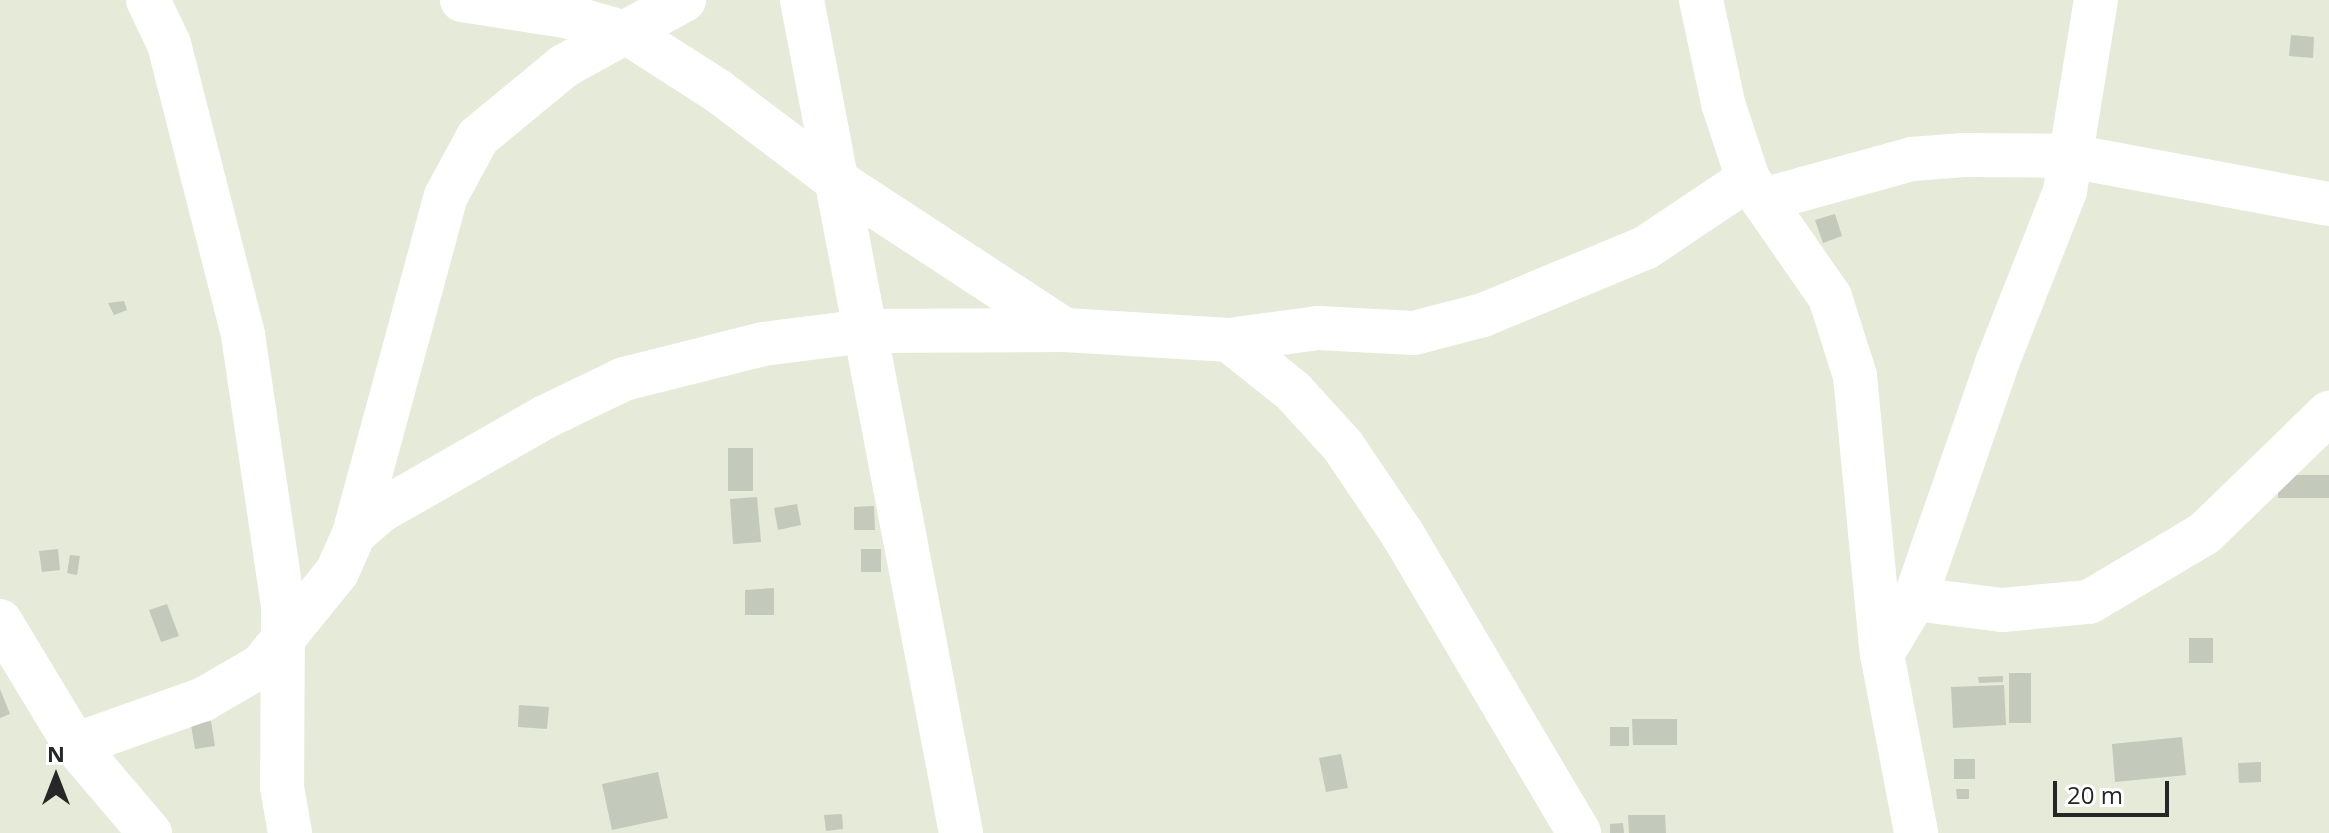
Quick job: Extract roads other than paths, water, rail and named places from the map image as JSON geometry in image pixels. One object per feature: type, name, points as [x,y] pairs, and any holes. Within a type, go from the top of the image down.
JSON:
[{"type":"street","points":[[148,0],[169,44],[243,335],[283,639],[282,787],[290,833]]},
{"type":"street","points":[[462,0],[570,17],[629,34],[718,91],[837,181],[1065,330]]},
{"type":"street","points":[[75,745],[204,699],[261,666],[337,572],[354,534],[446,196],[478,137],[564,66],[629,34],[684,0]]},
{"type":"street","points":[[802,0],[961,833]]},
{"type":"street","points":[[1701,0],[1723,103],[1756,189],[1830,297],[1855,376],[1882,654],[1916,833]]},
{"type":"street","points":[[1882,654],[1915,599],[1997,363],[2065,191],[2096,0]]},
{"type":"street","points":[[354,534],[395,502],[624,379],[763,344],[866,331],[1065,330],[1229,340],[1318,328],[1414,333],[1483,315],[1645,248],[1756,189],[1912,159],[2070,156],[2329,204]]},
{"type":"street","points":[[1229,340],[1293,391],[1343,446],[1403,535],[1579,833]]},
{"type":"street","points":[[1915,599],[2002,610],[2089,602],[2205,533],[2329,413]]},
{"type":"street","points":[[0,621],[75,745],[150,833]]}]
